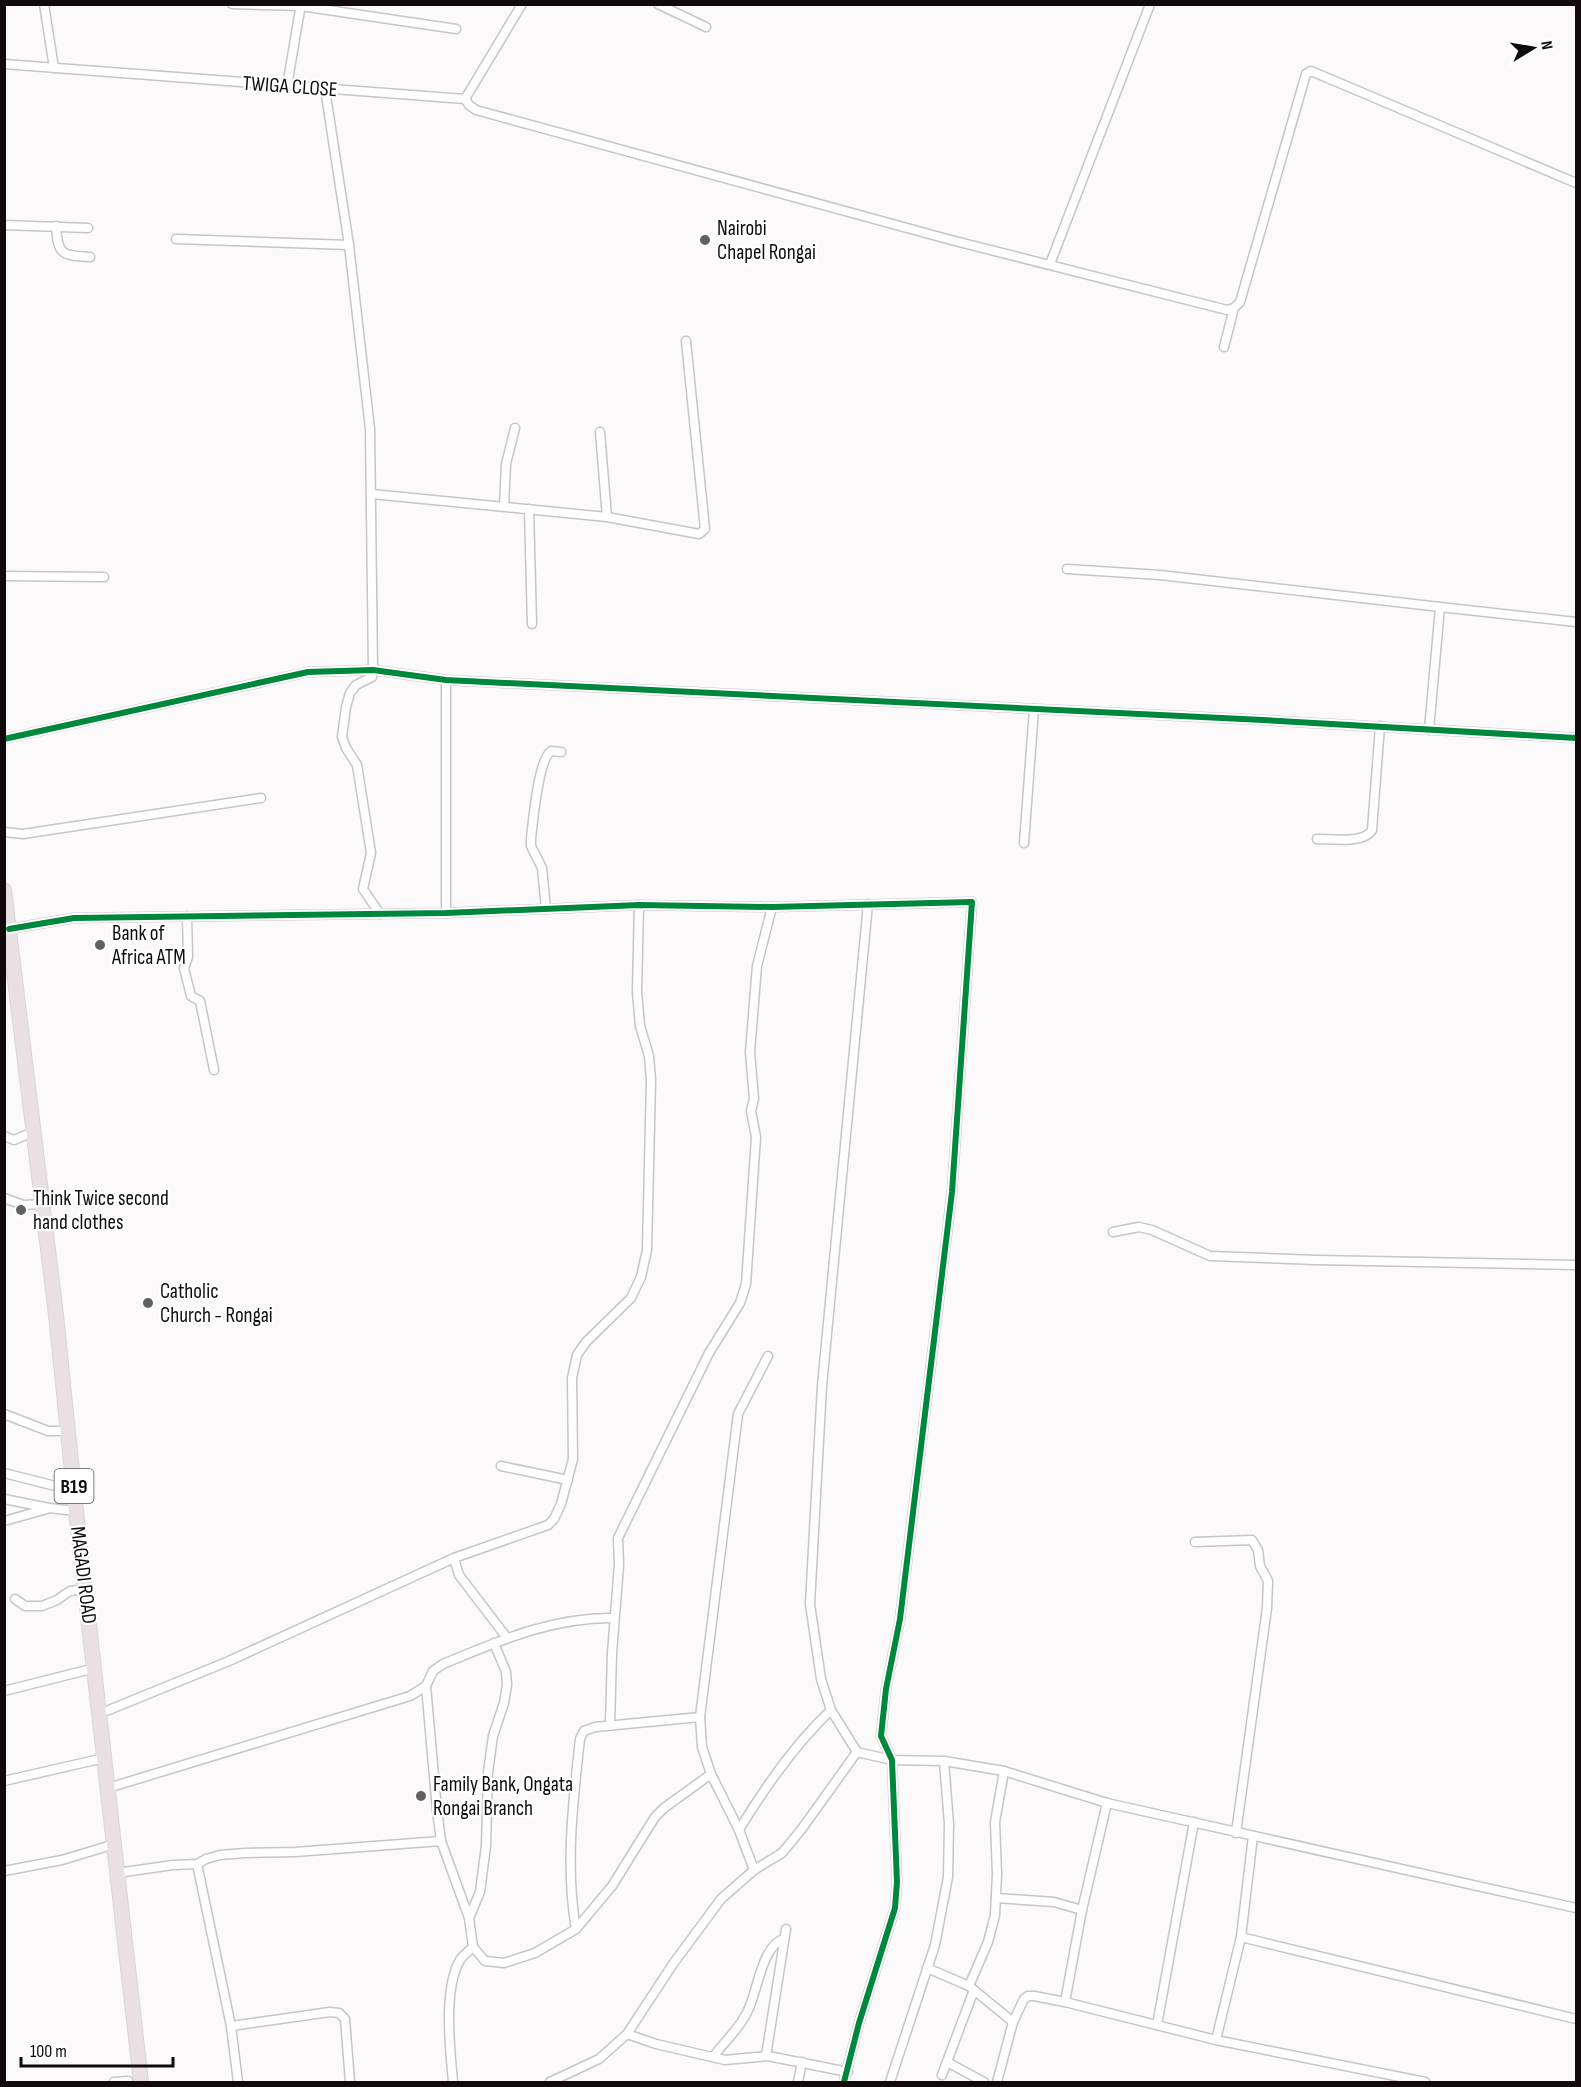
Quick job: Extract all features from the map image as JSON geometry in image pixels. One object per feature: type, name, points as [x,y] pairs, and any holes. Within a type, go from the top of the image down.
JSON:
[{"type":"highway","name":"MAGADI ROAD","points":[[4,890],[115,1844],[135,2082]]},
{"type":"street","points":[[44,4],[54,68]]},
{"type":"street","points":[[232,4],[301,5],[456,29]]},
{"type":"street","points":[[522,4],[465,99],[469,105],[488,113],[951,240],[1227,310],[1240,302],[1306,74],[1311,71],[1321,73],[1576,183]]},
{"type":"street","points":[[658,4],[706,27]]},
{"type":"street","points":[[287,86],[301,5]]},
{"type":"street","points":[[1050,264],[1149,7]]},
{"type":"street","name":"TWIGA CLOSE","points":[[4,64],[465,99]]},
{"type":"street","points":[[326,89],[349,245],[370,429],[372,674]]},
{"type":"street","points":[[4,225],[88,228]]},
{"type":"street","points":[[56,226],[60,251],[65,255],[90,257]]},
{"type":"street","points":[[176,239],[349,245]]},
{"type":"street","points":[[1224,347],[1233,308]]},
{"type":"street","points":[[372,494],[607,517],[699,534],[705,529],[686,341]]},
{"type":"street","points":[[504,506],[506,464],[515,428]]},
{"type":"street","points":[[600,432],[607,517]]},
{"type":"street","points":[[529,508],[532,624]]},
{"type":"street","points":[[1067,569],[1161,575],[1576,622]]},
{"type":"street","points":[[4,576],[104,577]]},
{"type":"street","points":[[1429,730],[1440,607]]},
{"type":"street","points":[[4,739],[308,672],[1576,738]]},
{"type":"street","points":[[372,674],[356,685],[350,693],[342,737],[357,765],[371,854],[363,889],[380,914]]},
{"type":"street","points":[[446,680],[446,913]]},
{"type":"street","points":[[1024,843],[1034,709]]},
{"type":"street","points":[[1317,839],[1360,839],[1370,835],[1380,726]]},
{"type":"street","points":[[546,909],[542,868],[531,846],[531,839],[536,798],[546,758],[551,752],[561,752]]},
{"type":"street","points":[[4,832],[23,834],[261,798]]},
{"type":"street","points":[[9,929],[74,918],[446,913],[639,905],[772,907],[972,902],[952,1192],[900,1619],[886,1689],[882,1736],[892,1760],[897,1882],[895,1908],[859,2023],[844,2082]]},
{"type":"street","points":[[868,904],[822,1386],[810,1604],[821,1679],[831,1710],[857,1752],[892,1760],[944,1761],[1004,1771],[1107,1803],[1576,1908]]},
{"type":"street","points":[[99,1714],[229,1661],[454,1558],[548,1525],[555,1519],[573,1459],[572,1378],[578,1355],[586,1342],[631,1298],[641,1277],[647,1250],[651,1080],[649,1056],[640,1026],[637,992],[639,905]]},
{"type":"street","points":[[610,1725],[614,1618],[619,1565],[618,1538],[709,1353],[740,1304],[746,1284],[756,1137],[751,1110],[754,1099],[750,1052],[757,966],[772,907]]},
{"type":"street","points":[[188,916],[188,957],[184,968],[191,996],[200,1001],[214,1070]]},
{"type":"street","points":[[4,1136],[14,1140],[33,1132]]},
{"type":"street","points":[[4,1198],[23,1205],[42,1204]]},
{"type":"street","points":[[1113,1232],[1139,1227],[1152,1230],[1210,1256],[1328,1261],[1576,1264]]},
{"type":"street","points":[[754,1870],[739,1830],[711,1774],[702,1747],[700,1717],[738,1414],[768,1356]]},
{"type":"street","points":[[4,1414],[48,1431],[68,1431]]},
{"type":"street","points":[[501,1466],[568,1480]]},
{"type":"street","points":[[4,1473],[75,1491]]},
{"type":"street","points":[[4,1499],[76,1511]]},
{"type":"street","points":[[4,1521],[49,1508]]},
{"type":"street","points":[[1195,1542],[1252,1540],[1258,1550],[1261,1569],[1268,1581],[1267,1608],[1236,1833]]},
{"type":"street","points":[[454,1558],[459,1575],[507,1638]]},
{"type":"street","points":[[15,1599],[25,1606],[42,1606],[70,1591],[86,1589]]},
{"type":"street","points":[[614,1618],[559,1622],[507,1638],[438,1666],[426,1686],[441,1841],[469,1918],[473,1947],[486,1961],[504,1964],[535,1953],[576,1929],[612,1887],[655,1817],[711,1774]]},
{"type":"street","points":[[469,1918],[480,1892],[486,1846],[488,1773],[493,1736],[504,1703],[507,1685],[506,1672],[494,1643]]},
{"type":"street","points":[[4,1691],[94,1668]]},
{"type":"street","points":[[108,1788],[410,1696],[426,1686]]},
{"type":"street","points":[[739,1830],[760,1795],[813,1727],[831,1710]]},
{"type":"street","points":[[576,1929],[571,1902],[570,1838],[580,1739],[584,1731],[610,1725],[700,1717]]},
{"type":"street","points":[[550,2082],[599,2059],[627,2034],[721,1899],[754,1870],[782,1853],[857,1752]]},
{"type":"street","points":[[4,1781],[104,1758]]},
{"type":"street","points":[[890,2082],[934,1945],[948,1877],[949,1824],[944,1761]]},
{"type":"street","points":[[942,2074],[988,1942],[995,1915],[998,1874],[995,1822],[1004,1771]]},
{"type":"street","points":[[1065,2002],[1082,1910],[1107,1803]]},
{"type":"street","points":[[1157,2025],[1194,1822]]},
{"type":"street","points":[[1216,2040],[1241,1937],[1253,1836]]},
{"type":"street","points":[[117,1873],[172,1865],[197,1864],[213,1857],[245,1853],[295,1852],[441,1841]]},
{"type":"street","points":[[4,1871],[62,1860],[115,1844]]},
{"type":"street","points":[[197,1864],[231,2026],[238,2082]]},
{"type":"street","points":[[996,1898],[1054,1902],[1082,1910]]},
{"type":"street","points":[[713,2057],[745,2017],[764,1961],[774,1944],[785,1934],[766,2056]]},
{"type":"street","points":[[1241,1937],[1576,2019]]},
{"type":"street","points":[[453,2082],[448,2015],[454,1975],[460,1959],[473,1947]]},
{"type":"street","points":[[927,1968],[971,1988],[1013,2022]]},
{"type":"street","points":[[997,2082],[1013,2022],[1024,1999],[1028,1996],[1065,2002],[1216,2040],[1425,2082]]},
{"type":"street","points":[[231,2026],[330,2012],[339,2013],[345,2019],[350,2082]]},
{"type":"street","points":[[627,2034],[656,2044],[725,2060],[766,2056],[848,2072]]},
{"type":"street","points":[[798,2082],[802,2062]]},
{"type":"street","points":[[947,2062],[984,2082]]},
{"type":"street","points":[[114,2082],[135,2082]]},
{"type":"cycle path","points":[[4,739],[308,672],[373,670],[446,680],[1263,720],[1576,738]]},
{"type":"cycle path","points":[[9,929],[74,918],[446,913],[639,905],[772,907],[972,902],[952,1192],[900,1619],[886,1689],[881,1736],[892,1760],[897,1882],[895,1908],[859,2023],[844,2082]]},
{"type":"place","name":"Nairobi Chapel Rongai","points":[[705,240]]},
{"type":"place","name":"Bank of Africa ATM","points":[[100,945]]},
{"type":"place","name":"Think Twice second hand clothes","points":[[21,1210]]},
{"type":"place","name":"Catholic Church - Rongai","points":[[148,1303]]},
{"type":"place","name":"Family Bank, Ongata Rongai Branch","points":[[421,1796]]}]
